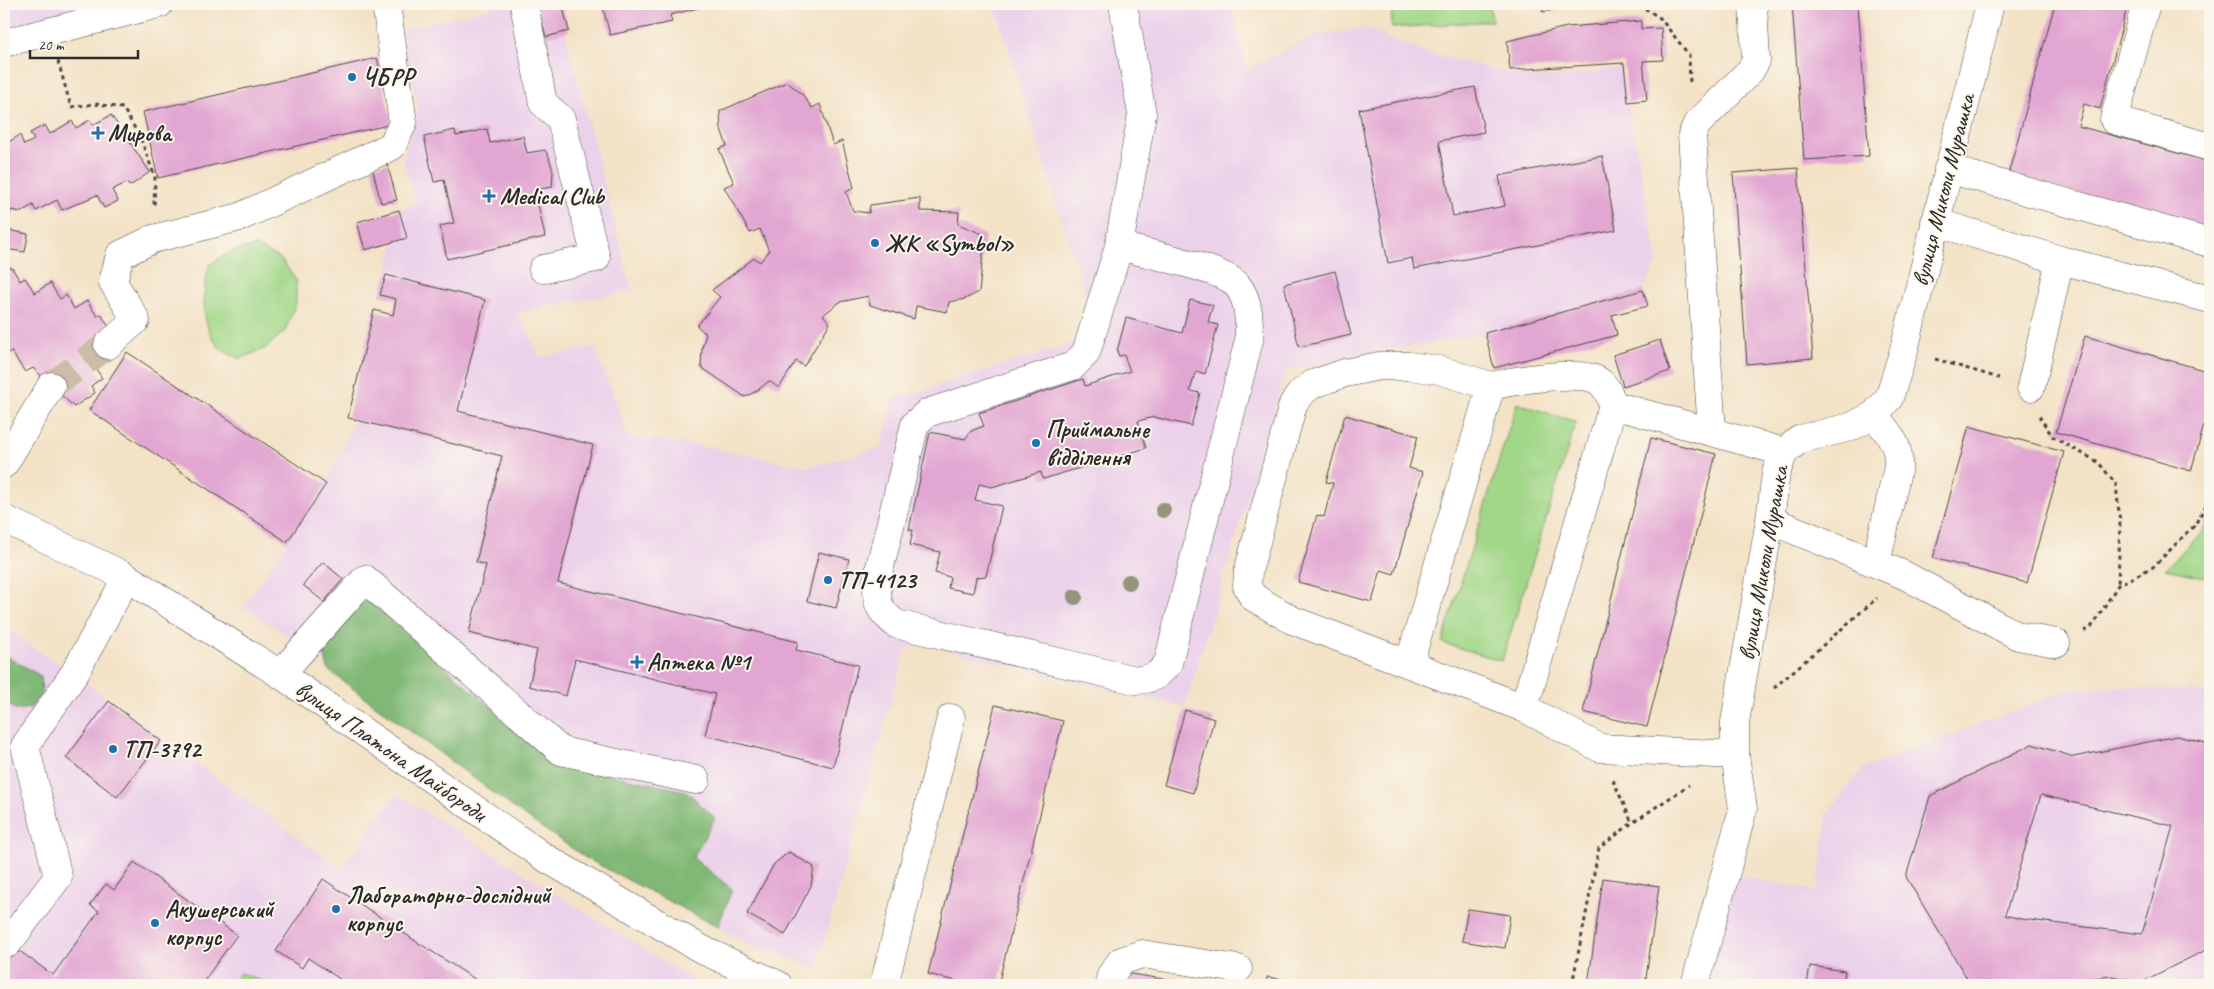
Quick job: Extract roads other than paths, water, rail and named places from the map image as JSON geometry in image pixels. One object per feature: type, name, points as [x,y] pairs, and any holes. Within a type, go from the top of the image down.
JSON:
[{"type":"street","points":[[4,43],[158,4]]},
{"type":"street","points":[[108,345],[136,320],[113,282],[120,256],[153,240],[240,217],[392,146],[403,123],[386,4]]},
{"type":"street","points":[[524,4],[543,103],[561,118],[596,258],[543,269]]},
{"type":"street","points":[[1119,246],[1208,269],[1236,284],[1250,312],[1249,340],[1168,663],[1162,672],[1149,680],[1134,680],[896,624],[883,614],[876,598],[877,578],[915,424],[927,414],[1073,366],[1086,353],[1119,246],[1142,114],[1123,4]]},
{"type":"street","points":[[1712,432],[1692,135],[1697,124],[1750,71],[1756,61],[1753,4]]},
{"type":"street","name":"вулиця Миколи Мурашка","points":[[1694,985],[1743,809],[1735,755],[1735,722],[1770,520],[1776,472],[1784,452],[1800,439],[1851,427],[1874,415],[1888,398],[1904,350],[1990,4]]},
{"type":"street","points":[[2146,4],[2114,120],[2210,147]]},
{"type":"street","points":[[1948,169],[2210,243]]},
{"type":"street","points":[[1935,222],[2060,260],[2210,299]]},
{"type":"street","points":[[2031,387],[2060,260]]},
{"type":"street","points":[[1524,708],[1613,405],[1609,392],[1600,381],[1587,376],[1522,379],[1491,386],[1439,370],[1409,366],[1379,366],[1345,373],[1313,384],[1301,393],[1293,404],[1248,572],[1247,586],[1253,598],[1292,620],[1524,708],[1600,748],[1735,755]]},
{"type":"street","points":[[4,464],[51,386]]},
{"type":"street","points":[[1409,664],[1491,386]]},
{"type":"street","points":[[1613,405],[1784,452]]},
{"type":"street","points":[[1874,415],[1894,440],[1899,453],[1898,467],[1876,563]]},
{"type":"street","name":"вулиця Платона Майбороди","points":[[4,519],[123,576],[282,676],[544,857],[702,950],[778,985]]},
{"type":"street","points":[[1770,520],[1904,575],[2018,636],[2056,643]]},
{"type":"street","points":[[8,943],[58,878],[14,740],[74,674],[120,590],[123,576]]},
{"type":"street","points":[[282,676],[290,662],[365,580],[561,751],[696,780]]},
{"type":"street","points":[[884,985],[951,718]]},
{"type":"street","points":[[1109,985],[1111,975],[1121,961],[1142,954],[1238,969]]},
{"type":"tunnel","points":[[51,386],[108,345]]},
{"type":"place","name":"ЧБРР","points":[[352,77]]},
{"type":"place","name":"Мирова","points":[[98,133]]},
{"type":"place","name":"Medical Club","points":[[489,196]]},
{"type":"place","name":"ЖК «Symbol»","points":[[875,243]]},
{"type":"place","name":"Приймальне відділення","points":[[1036,443]]},
{"type":"place","name":"ТП-4123","points":[[828,580]]},
{"type":"place","name":"Аптека №1","points":[[637,662]]},
{"type":"place","name":"ТП-3792","points":[[113,749]]},
{"type":"place","name":"Лабораторно-дослідний корпус","points":[[336,909]]},
{"type":"place","name":"Акушерський корпус","points":[[155,923]]}]
